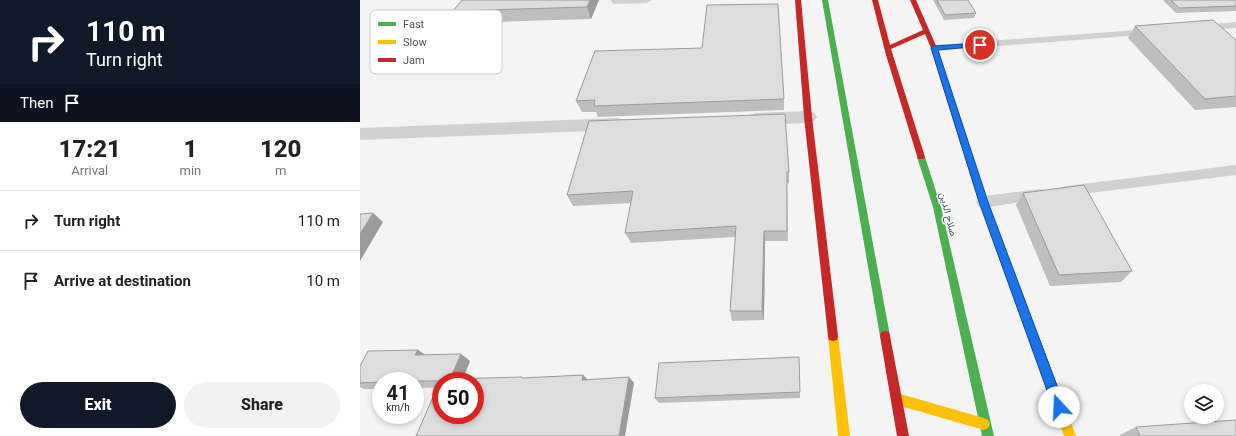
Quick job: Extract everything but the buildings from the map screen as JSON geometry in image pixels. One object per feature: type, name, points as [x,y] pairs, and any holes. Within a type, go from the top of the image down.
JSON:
[{"type":"main road","points":[[798,0],[808,117],[844,436]]},
{"type":"main road","points":[[825,0],[903,436]]},
{"type":"main road","name":"صلاح الدين","points":[[875,0],[888,48],[937,207],[984,424],[988,436]]},
{"type":"main road","points":[[913,0],[934,48],[983,202],[1070,436]]},
{"type":"main road","points":[[888,48],[926,31]]},
{"type":"main road","points":[[897,399],[984,424]]},
{"type":"street","points":[[738,120],[808,117]]},
{"type":"street","points":[[360,134],[635,123]]},
{"type":"lane","points":[[615,1],[647,0]]},
{"type":"lane","points":[[1186,29],[1236,25]]},
{"type":"lane","points":[[934,48],[1163,31]]},
{"type":"lane","points":[[983,202],[1236,170]]},
{"type":"traffic: fast","points":[[825,0],[885,336]]},
{"type":"traffic: fast","points":[[964,142],[983,202],[1051,384]]},
{"type":"traffic: fast","points":[[921,157],[937,207],[988,436]]},
{"type":"traffic: slow","points":[[833,336],[844,436]]},
{"type":"traffic: slow","points":[[1051,384],[1070,436]]},
{"type":"traffic: slow","points":[[897,399],[984,424]]},
{"type":"traffic: jam","points":[[798,0],[808,117],[833,336]]},
{"type":"traffic: jam","points":[[875,0],[889,55],[921,157]]},
{"type":"traffic: jam","points":[[913,0],[934,48],[964,142]]},
{"type":"traffic: jam","points":[[888,48],[926,31]]},
{"type":"traffic: jam","points":[[885,336],[903,436]]},
{"type":"route","points":[[980,45],[934,48],[983,202],[1059,407]]}]
